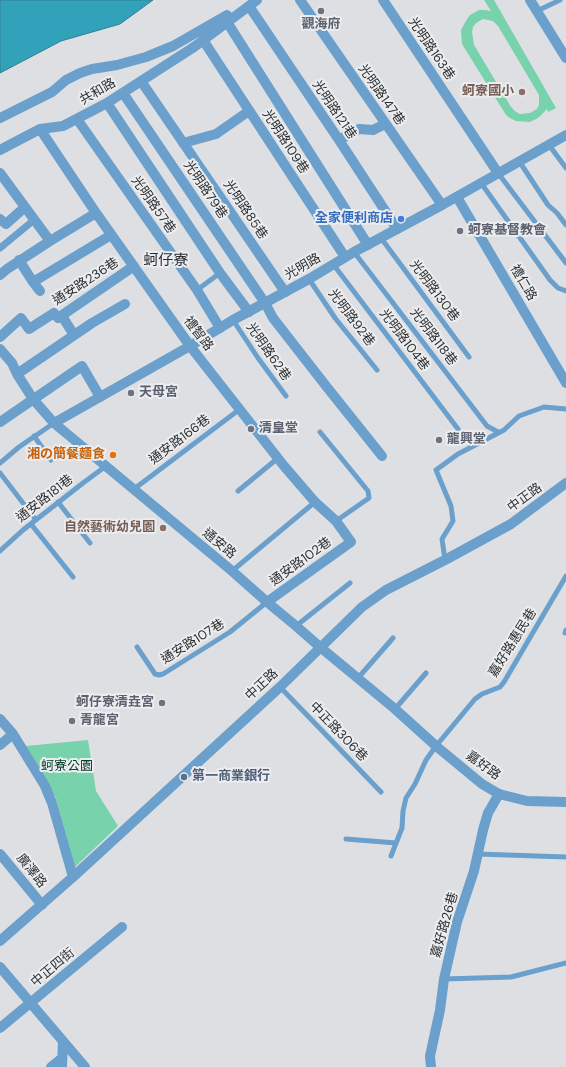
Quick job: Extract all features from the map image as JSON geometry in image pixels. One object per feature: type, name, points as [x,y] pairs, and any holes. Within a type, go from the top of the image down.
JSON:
[{"type":"street","points":[[0,118],[52,92],[66,80],[80,73],[146,57],[173,46],[257,0]]},
{"type":"street","name":"光明路147巷","points":[[300,0],[442,205]]},
{"type":"street","name":"光明路163巷","points":[[382,0],[498,173]]},
{"type":"street","points":[[530,0],[566,58]]},
{"type":"street","name":"共和路","points":[[0,150],[40,129],[62,126],[107,103],[203,40],[251,3]]},
{"type":"street","name":"光明路121巷","points":[[251,3],[397,229]]},
{"type":"street","points":[[227,22],[368,245]]},
{"type":"street","name":"光明路109巷","points":[[203,40],[345,257]]},
{"type":"street","name":"光明路85巷","points":[[141,81],[285,292]]},
{"type":"street","name":"光明路79巷","points":[[123,93],[265,303],[273,318],[382,456]]},
{"type":"street","points":[[107,103],[220,273],[249,312]]},
{"type":"street","points":[[183,143],[216,134],[249,111]]},
{"type":"street","name":"光明路57巷","points":[[77,119],[197,290],[220,328]]},
{"type":"street","points":[[339,140],[359,130],[373,130],[385,124]]},
{"type":"street","name":"禮智路","points":[[40,129],[111,235],[190,346],[278,458],[315,502],[336,521],[351,542]]},
{"type":"street","name":"光明路","points":[[54,423],[309,279],[345,257],[457,197],[566,135]]},
{"type":"street","points":[[0,173],[50,241]]},
{"type":"street","name":"禮仁路","points":[[457,197],[566,383]]},
{"type":"street","points":[[0,219],[6,224],[25,207]]},
{"type":"street","points":[[0,275],[19,260],[96,213]]},
{"type":"street","points":[[0,248],[34,220]]},
{"type":"street","points":[[33,282],[111,235]]},
{"type":"street","points":[[19,260],[40,291]]},
{"type":"street","name":"通安路236巷","points":[[0,337],[21,318],[29,329],[54,313],[58,318],[62,316],[134,266]]},
{"type":"street","points":[[17,374],[92,323],[125,304]]},
{"type":"street","points":[[62,316],[74,335]]},
{"type":"street","name":"通安路","points":[[0,349],[12,363],[17,374],[33,398],[54,423],[232,571],[395,709],[436,746]]},
{"type":"street","points":[[0,422],[33,398],[82,366],[100,397]]},
{"type":"street","name":"中正路","points":[[0,941],[42,905],[280,687],[362,607],[386,590],[511,524],[566,483]]},
{"type":"street","name":"通安路102巷","points":[[267,602],[351,542]]},
{"type":"street","points":[[0,719],[13,734],[45,786],[52,803],[72,877]]},
{"type":"street","points":[[0,745],[13,734]]},
{"type":"street","name":"嘉好路","points":[[436,746],[482,784],[499,794],[527,801],[566,802]]},
{"type":"street","name":"嘉好路26巷","points":[[431,1067],[430,1056],[440,1010],[444,979],[458,922],[474,871],[488,813],[499,794]]},
{"type":"street","name":"廣澤路","points":[[0,854],[42,905]]},
{"type":"street","name":"中正四街","points":[[0,1028],[122,927]]},
{"type":"street","points":[[0,967],[85,1067]]},
{"type":"street","points":[[51,1067],[62,1062],[63,1041]]},
{"type":"lane","points":[[537,11],[560,0]]},
{"type":"lane","points":[[549,145],[566,168]]},
{"type":"lane","points":[[519,161],[548,205],[557,213],[566,225]]},
{"type":"lane","points":[[498,173],[566,263]]},
{"type":"lane","points":[[481,183],[550,280],[558,288],[566,291]]},
{"type":"lane","name":"光明路130巷","points":[[381,238],[469,357]]},
{"type":"lane","name":"光明路118巷","points":[[354,252],[487,426],[498,432]]},
{"type":"lane","name":"光明路104巷","points":[[333,264],[458,429]]},
{"type":"lane","points":[[197,290],[220,273]]},
{"type":"lane","name":"光明路92巷","points":[[309,279],[335,318],[377,370]]},
{"type":"lane","name":"光明路62巷","points":[[234,320],[258,358],[286,396]]},
{"type":"lane","points":[[445,560],[442,540],[453,521],[451,506],[436,470],[458,454],[504,430],[519,416],[544,407],[566,409]]},
{"type":"lane","name":"通安路166巷","points":[[134,489],[240,409]]},
{"type":"lane","points":[[0,463],[19,447],[54,423]]},
{"type":"lane","points":[[320,432],[368,491],[369,498],[336,521]]},
{"type":"lane","points":[[34,436],[51,460]]},
{"type":"lane","points":[[238,491],[278,458]]},
{"type":"lane","name":"通安路181巷","points":[[0,551],[58,502],[106,466]]},
{"type":"lane","points":[[0,473],[36,520]]},
{"type":"lane","points":[[58,502],[90,543]]},
{"type":"lane","points":[[232,571],[315,502]]},
{"type":"lane","points":[[31,524],[73,577]]},
{"type":"lane","name":"嘉好路惠民巷","points":[[391,856],[402,828],[403,811],[406,798],[418,780],[426,760],[476,699],[482,694],[500,687],[504,682],[566,576]]},
{"type":"lane","points":[[296,626],[350,583]]},
{"type":"lane","name":"通安路107巷","points":[[137,647],[155,674],[163,674],[230,632],[267,602]]},
{"type":"lane","points":[[358,678],[393,638]]},
{"type":"lane","points":[[395,709],[426,673]]},
{"type":"lane","name":"中正路306巷","points":[[280,687],[381,792]]},
{"type":"lane","points":[[346,839],[396,844]]},
{"type":"lane","points":[[478,854],[566,857]]},
{"type":"lane","points":[[444,979],[511,977],[566,963]]},
{"type":"green space","points":[[484,0],[494,0],[556,108],[548,112],[547,109],[538,118],[530,122],[516,121],[506,115],[462,44],[461,30],[470,15],[479,10],[491,11]],"holes":[[[483,19],[493,21],[498,26],[539,95],[539,105],[537,109],[530,113],[520,114],[511,107],[474,45],[472,32],[476,23]]]},
{"type":"green space","name":"蚵寮公園","points":[[88,740],[96,791],[118,826],[75,867],[56,798],[26,746]]},
{"type":"water","points":[[0,0],[153,0],[120,24],[61,41],[0,73]]},
{"type":"place","name":"觀海府","points":[[321,11]]},
{"type":"place","name":"蚵寮國小","points":[[522,92]]},
{"type":"place","name":"全家便利商店","points":[[401,219]]},
{"type":"place","name":"蚵寮基督教會","points":[[460,231]]},
{"type":"place","name":"天母宮","points":[[131,393]]},
{"type":"place","name":"清皇堂","points":[[251,429]]},
{"type":"place","name":"龍興堂","points":[[439,440]]},
{"type":"place","name":"湘の簡餐麵食","points":[[113,455]]},
{"type":"place","name":"自然藝術幼兒園","points":[[163,528]]},
{"type":"place","name":"蚵仔寮清垚宮","points":[[162,703]]},
{"type":"place","name":"青龍宮","points":[[72,721]]},
{"type":"place","name":"第一商業銀行","points":[[184,777]]},
{"type":"district","name":"蚵仔寮","points":[[166,261]]}]
